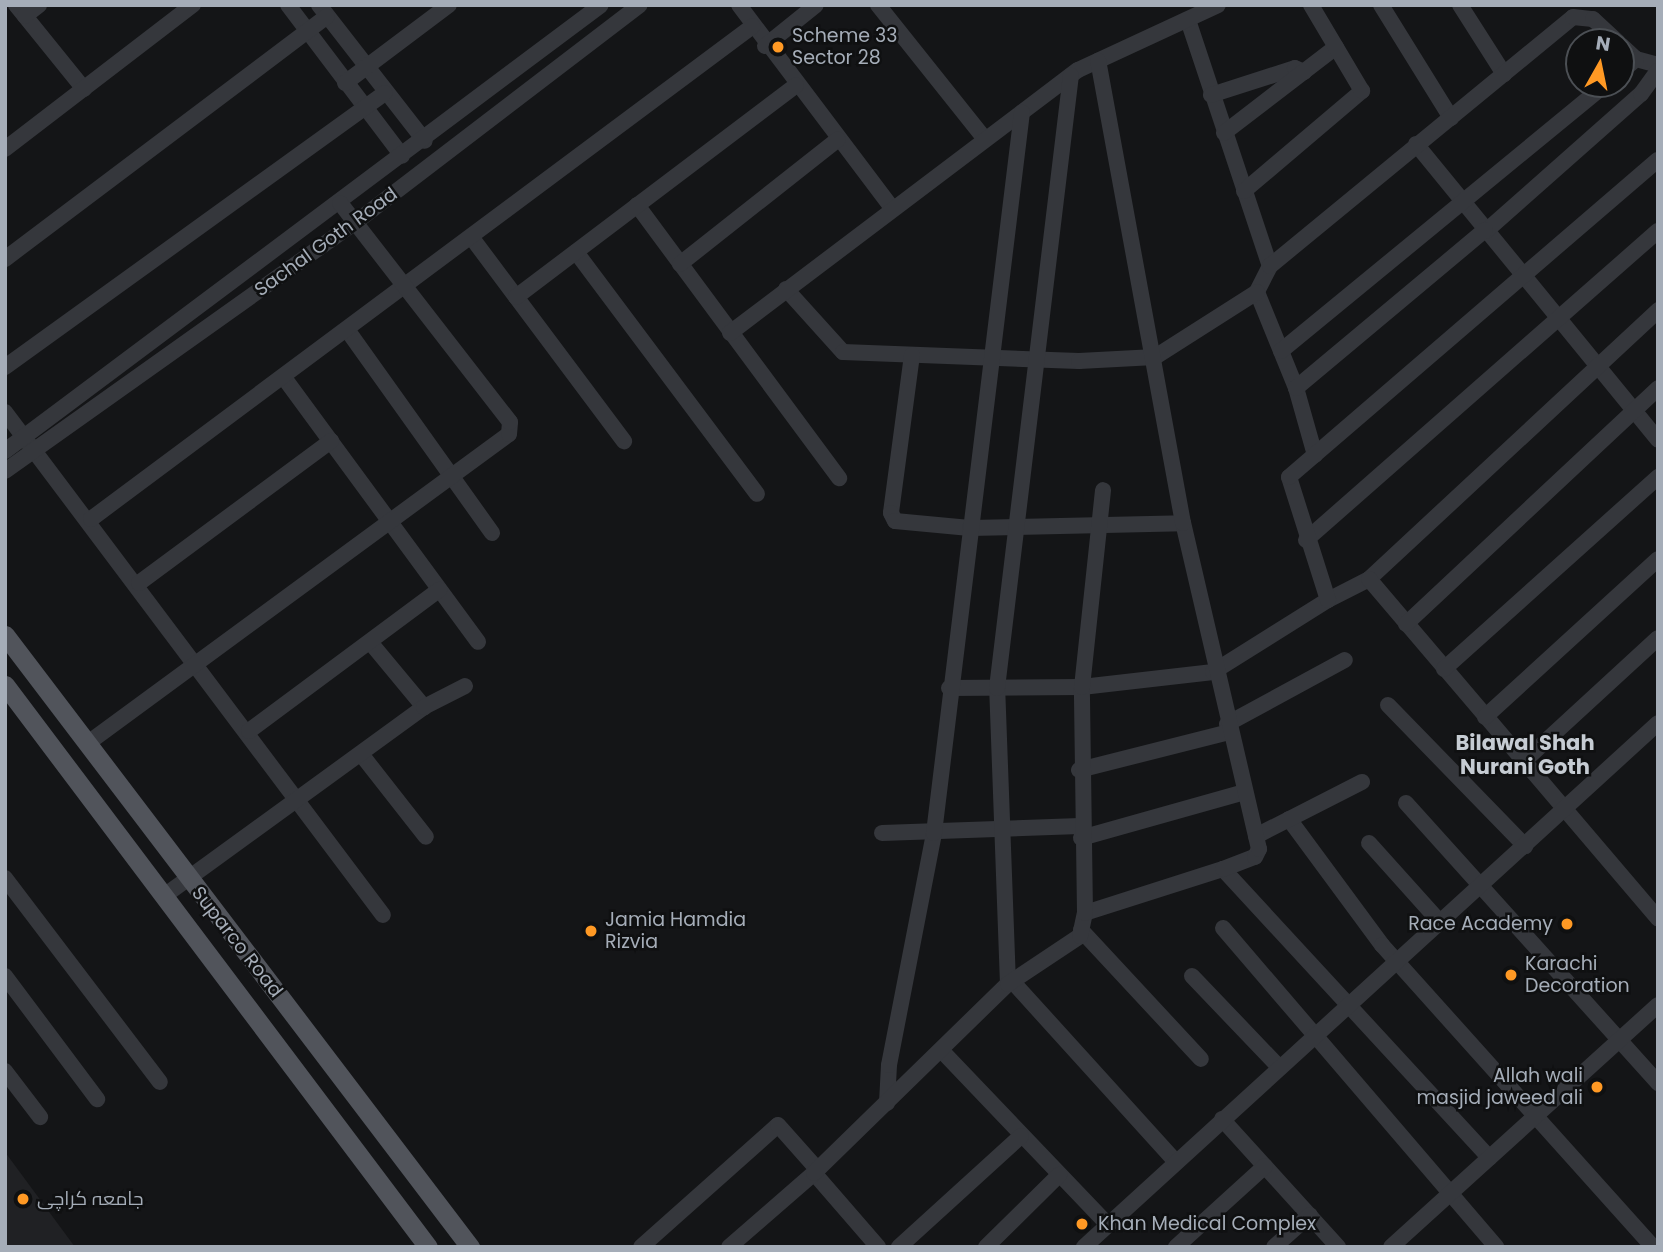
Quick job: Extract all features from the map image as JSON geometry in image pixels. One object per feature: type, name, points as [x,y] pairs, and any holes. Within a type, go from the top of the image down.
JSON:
[{"type":"main road","name":"Suparco Road","points":[[5,635],[470,1247]]},
{"type":"main road","name":"Suparco Road","points":[[5,685],[428,1247]]},
{"type":"street","points":[[39,5],[20,10],[84,89]]},
{"type":"street","points":[[7,143],[84,89],[193,5]]},
{"type":"street","points":[[288,5],[363,108],[402,156]]},
{"type":"street","name":"Sachal Goth Road","points":[[5,471],[31,441],[601,5]]},
{"type":"street","name":"Sachal Goth Road","points":[[5,451],[31,441],[356,222],[640,5]]},
{"type":"street","points":[[739,5],[765,46],[891,206]]},
{"type":"street","points":[[765,46],[816,5]]},
{"type":"street","points":[[878,5],[985,139]]},
{"type":"street","points":[[730,333],[891,206],[1071,75],[1218,5]]},
{"type":"street","points":[[1244,191],[1362,91],[1311,5]]},
{"type":"street","points":[[1381,5],[1451,117]]},
{"type":"street","points":[[1460,5],[1504,75]]},
{"type":"street","points":[[345,83],[368,69],[439,8]]},
{"type":"street","points":[[5,259],[307,31],[323,10],[425,141]]},
{"type":"street","points":[[786,289],[843,352],[1041,359],[1155,357],[1256,292],[1270,266],[1573,17],[1592,19],[1602,28]]},
{"type":"street","points":[[1188,20],[1270,266]]},
{"type":"street","points":[[92,519],[285,379],[753,26]]},
{"type":"street","points":[[1224,133],[1336,47]]},
{"type":"street","points":[[1636,59],[1658,65]]},
{"type":"street","points":[[1085,913],[1223,869],[1258,855],[1256,836],[1213,672],[1098,61]]},
{"type":"street","points":[[1211,95],[1295,68],[1304,72]]},
{"type":"street","points":[[1296,388],[1485,231],[1641,94],[1658,71]]},
{"type":"street","points":[[1071,75],[1041,359],[996,688],[997,830],[1010,982],[1176,1161]]},
{"type":"street","points":[[516,297],[796,85]]},
{"type":"street","points":[[5,367],[385,93]]},
{"type":"street","points":[[1281,351],[1589,98]]},
{"type":"street","points":[[887,1103],[888,1065],[934,833],[949,688],[1022,112]]},
{"type":"street","points":[[680,264],[838,139]]},
{"type":"street","points":[[1416,144],[1658,440]]},
{"type":"street","points":[[1328,600],[1306,540],[1289,477],[1525,279],[1658,160]]},
{"type":"street","points":[[88,743],[200,665],[390,521],[457,476],[504,439],[510,422],[404,289],[340,203]]},
{"type":"street","points":[[637,205],[839,478]]},
{"type":"street","points":[[1306,540],[1658,231]]},
{"type":"street","points":[[472,238],[624,441]]},
{"type":"street","points":[[576,252],[757,494]]},
{"type":"street","points":[[1256,292],[1296,388],[1315,455]]},
{"type":"street","points":[[949,688],[1082,687],[1213,672],[1328,600],[1368,579],[1658,310]]},
{"type":"street","points":[[348,331],[457,476],[492,533]]},
{"type":"street","points":[[912,355],[892,517],[902,524],[1018,528],[1183,523]]},
{"type":"street","points":[[285,379],[478,642]]},
{"type":"street","points":[[1406,624],[1658,388]]},
{"type":"street","points":[[5,412],[92,519],[383,915]]},
{"type":"street","points":[[139,583],[331,441]]},
{"type":"street","points":[[1444,669],[1658,477]]},
{"type":"street","points":[[729,1247],[816,1172],[1010,982],[1060,953],[1081,930],[1085,913],[1079,770],[1082,687],[1103,490]]},
{"type":"street","points":[[1485,717],[1658,559]]},
{"type":"street","points":[[1368,579],[1658,919]]},
{"type":"street","points":[[248,732],[439,590]]},
{"type":"street","points":[[1523,762],[1658,638]]},
{"type":"street","points":[[370,642],[424,707]]},
{"type":"street","points":[[1079,770],[1228,728],[1345,660]]},
{"type":"street","points":[[164,896],[424,707],[464,686]]},
{"type":"street","points":[[1388,705],[1525,846]]},
{"type":"street","points":[[1084,1247],[1222,1119],[1350,1006],[1395,959],[1481,886],[1656,728]]},
{"type":"street","points":[[361,754],[426,837]]},
{"type":"street","points":[[1256,836],[1362,782]]},
{"type":"street","points":[[882,833],[997,830],[1081,832],[1245,792]]},
{"type":"street","points":[[1406,803],[1658,1083]]},
{"type":"street","points":[[1289,819],[1395,959],[1653,1247]]},
{"type":"street","points":[[1369,843],[1439,921]]},
{"type":"street","points":[[1223,869],[1490,1158]]},
{"type":"street","points":[[5,878],[160,1082]]},
{"type":"street","points":[[1223,928],[1313,1039],[1496,1247]]},
{"type":"street","points":[[1081,930],[1201,1059]]},
{"type":"street","points":[[5,976],[97,1099]]},
{"type":"street","points":[[1192,976],[1280,1068]]},
{"type":"street","points":[[1391,1247],[1658,1005]]},
{"type":"street","points":[[941,1050],[1108,1225]]},
{"type":"street","points":[[5,1071],[40,1117]]},
{"type":"street","points":[[1222,1119],[1338,1247]]},
{"type":"street","points":[[641,1247],[778,1125],[878,1247]]},
{"type":"street","points":[[900,1247],[1021,1136]]},
{"type":"street","points":[[1176,1247],[1265,1166]]},
{"type":"street","points":[[986,1247],[1059,1175]]},
{"type":"street","points":[[1274,1247],[1310,1215]]},
{"type":"shaded area","name":"جامعہ کراچی","points":[[5,1152],[75,1247],[5,1247]]},
{"type":"place","name":"Scheme 33 Sector 28","points":[[778,47]]},
{"type":"place","name":"Race Academy","points":[[1567,924]]},
{"type":"place","name":"Jamia Hamdia Rizvia","points":[[591,931]]},
{"type":"place","name":"Karachi Decoration","points":[[1511,975]]},
{"type":"place","name":"Allah wali masjid jaweed ali","points":[[1597,1087]]},
{"type":"place","name":"جامعہ کراچی","points":[[23,1199]]},
{"type":"place","name":"Khan Medical Complex","points":[[1082,1224]]},
{"type":"district","name":"Bilawal Shah Nurani Goth","points":[[1525,755]]}]
